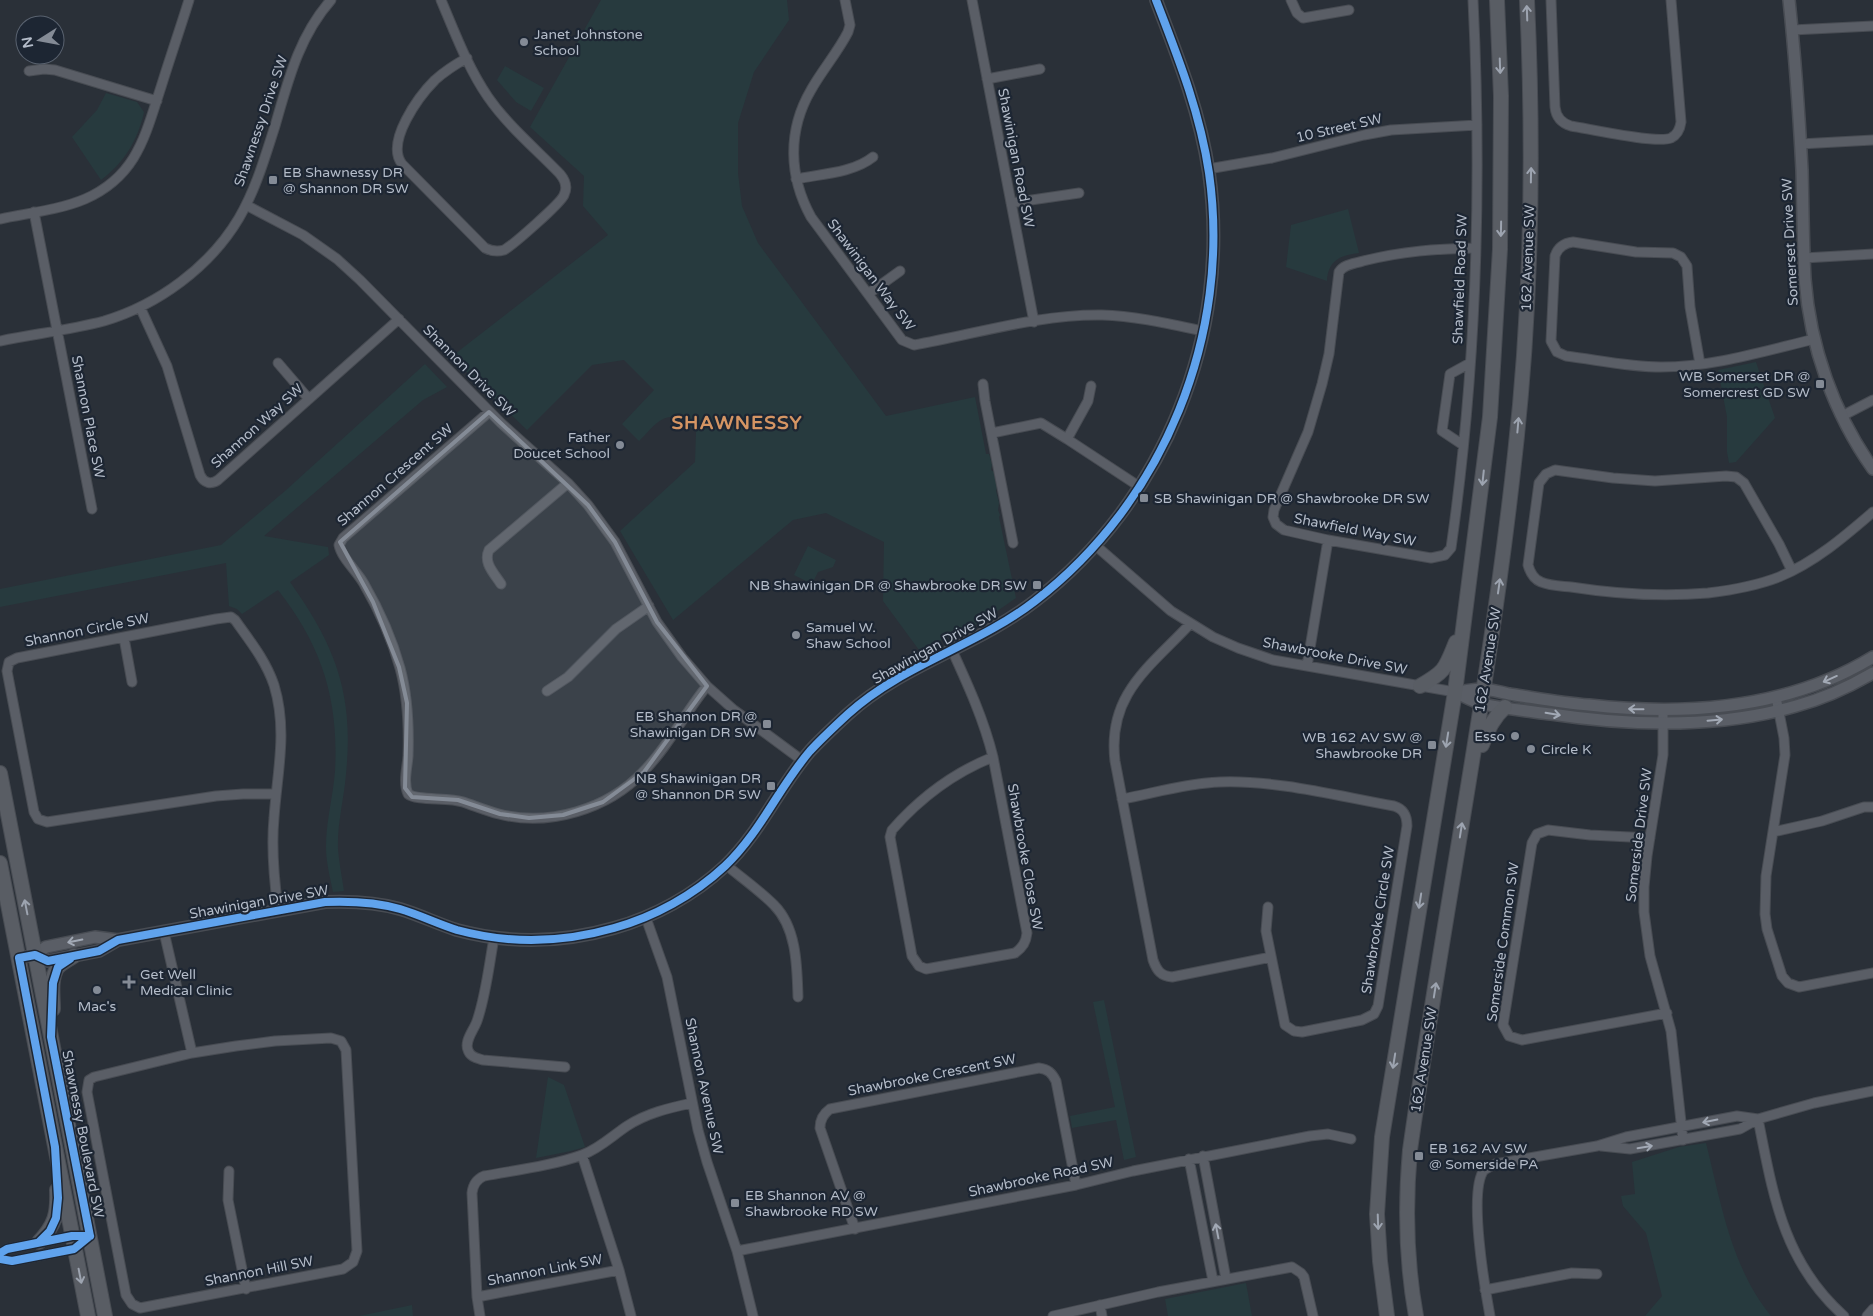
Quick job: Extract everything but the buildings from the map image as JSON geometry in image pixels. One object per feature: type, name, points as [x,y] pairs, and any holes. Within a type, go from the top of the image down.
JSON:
[{"type":"main road","name":"162 Avenue SW","points":[[1387,1316],[1380,1261],[1377,1214],[1382,1137],[1455,692],[1489,427],[1496,326],[1501,200],[1501,96],[1497,0]]},
{"type":"main road","name":"162 Avenue SW","points":[[1416,1316],[1410,1274],[1407,1231],[1407,1188],[1410,1150],[1495,618],[1514,461],[1526,325],[1532,140],[1527,0]]},
{"type":"main road","points":[[1420,686],[1441,673],[1447,664],[1465,618]]},
{"type":"main road","points":[[1470,779],[1488,727],[1497,714],[1505,707]]},
{"type":"main road","name":"Shawnessy Boulevard SW","points":[[0,773],[105,1316]]},
{"type":"main road","points":[[0,863],[88,1316]]},
{"type":"main road","points":[[51,1037],[52,991],[56,972],[58,967],[74,956]]},
{"type":"main road","points":[[39,1242],[50,1230],[56,1218],[58,1198],[55,1147]]},
{"type":"street","points":[[0,219],[79,201],[114,181],[128,166],[139,150],[148,128],[189,0]]},
{"type":"street","name":"Shawnessy Drive SW","points":[[0,341],[104,320],[140,307],[175,286],[208,257],[234,225],[246,205],[260,172],[298,54],[311,26],[331,0]]},
{"type":"street","points":[[440,0],[467,58],[495,107],[560,174],[566,186],[565,194],[561,201],[509,246],[498,251],[485,248],[402,164],[396,153],[402,131],[417,101],[435,80],[467,58]]},
{"type":"street","name":"Shawinigan Way SW","points":[[845,0],[850,25],[848,32],[811,89],[795,130],[793,152],[796,179],[801,196],[811,217],[898,337],[909,344],[918,344],[1080,315],[1125,316],[1203,331]]},
{"type":"street","name":"Shawinigan Road SW","points":[[972,0],[1034,322]]},
{"type":"street","name":"Shawinigan Drive SW","points":[[18,958],[35,955],[46,947],[95,938],[118,940],[325,902],[367,903],[401,910],[454,929],[494,938],[537,940],[575,937],[594,934],[646,918],[690,892],[726,865],[761,822],[810,751],[850,712],[900,676],[986,634],[1035,601],[1076,565],[1095,545],[1140,487],[1165,442],[1190,381],[1203,331],[1212,266],[1213,214],[1208,169],[1193,99],[1156,0]]},
{"type":"street","points":[[1291,0],[1297,13],[1303,18],[1349,10]]},
{"type":"street","name":"Shawfield Road SW","points":[[1445,555],[1451,548],[1464,446],[1476,248],[1477,124],[1473,0]]},
{"type":"street","points":[[1551,0],[1555,106],[1558,118],[1562,123],[1571,126],[1654,139],[1670,138],[1678,132],[1681,122],[1671,0]]},
{"type":"street","name":"Somerset Drive SW","points":[[1789,0],[1800,144],[1807,298],[1815,339],[1828,385],[1842,416],[1873,469]]},
{"type":"street","points":[[1792,30],[1873,26]]},
{"type":"street","points":[[987,79],[1040,69]]},
{"type":"street","points":[[29,71],[55,70],[156,101]]},
{"type":"street","name":"10 Street SW","points":[[1208,169],[1272,158],[1391,130],[1477,124]]},
{"type":"street","points":[[1800,144],[1873,140]]},
{"type":"street","points":[[796,179],[848,169],[873,157]]},
{"type":"street","points":[[1011,203],[1079,193]]},
{"type":"street","name":"Shannon Drive SW","points":[[246,205],[303,235],[337,260],[399,319],[489,412],[568,483],[588,505],[615,542],[667,638],[707,686],[734,710],[803,761]]},
{"type":"street","name":"Shannon Place SW","points":[[34,212],[92,510]]},
{"type":"street","points":[[1700,364],[1690,307],[1687,266],[1681,257],[1673,253],[1636,252],[1573,242],[1565,243],[1558,249],[1555,256],[1551,341],[1557,352],[1566,356],[1637,366],[1661,367],[1700,364],[1732,359],[1815,339]]},
{"type":"street","name":"Shawfield Way SW","points":[[1445,555],[1431,558],[1328,540],[1281,529],[1276,524],[1273,514],[1308,432],[1322,384],[1329,354],[1338,272],[1347,265],[1400,252],[1476,248]]},
{"type":"street","points":[[1804,258],[1873,254]]},
{"type":"street","points":[[868,294],[900,270]]},
{"type":"street","name":"Shannon Way SW","points":[[140,307],[167,366],[200,475],[206,482],[218,480],[399,319]]},
{"type":"street","points":[[278,363],[308,398]]},
{"type":"street","points":[[1464,446],[1442,431],[1450,374],[1470,363]]},
{"type":"street","points":[[984,384],[1013,543]]},
{"type":"street","points":[[1067,439],[1088,401],[1091,386]]},
{"type":"street","points":[[1842,416],[1873,400]]},
{"type":"street","name":"Shannon Crescent SW","points":[[489,412],[344,538],[339,545],[342,553],[363,582],[373,602],[394,649],[399,667],[407,702],[408,756],[405,782],[408,794],[416,798],[436,797],[458,800],[500,814],[529,818],[563,815],[603,802],[620,792],[644,772],[707,686]]},
{"type":"street","points":[[992,433],[1041,423],[1140,487]]},
{"type":"street","points":[[1792,571],[1779,544],[1744,483],[1736,477],[1655,481],[1613,478],[1555,470],[1546,474],[1539,483],[1528,565],[1532,576],[1542,582],[1628,594],[1706,593],[1742,588],[1761,583],[1792,571],[1831,548],[1873,512]]},
{"type":"street","points":[[501,584],[486,560],[490,550],[568,483]]},
{"type":"street","points":[[1307,666],[1328,540]]},
{"type":"street","name":"Shawbrooke Drive SW","points":[[1095,545],[1156,599],[1190,624],[1213,637],[1246,651],[1273,660],[1455,692]]},
{"type":"street","points":[[547,691],[568,677],[616,629],[649,606]]},
{"type":"street","name":"Shannon Circle SW","points":[[276,794],[216,796],[47,822],[38,819],[34,812],[7,671],[9,662],[17,658],[216,619],[231,617],[236,620],[255,647],[268,671],[274,686],[278,708],[281,744],[272,845],[278,910]]},
{"type":"street","points":[[1190,624],[1139,676],[1126,694],[1119,711],[1114,735],[1114,751],[1122,799],[1153,960],[1158,971],[1172,976],[1271,957],[1266,931],[1268,907]]},
{"type":"street","points":[[124,638],[132,682]]},
{"type":"street","name":"Shawbrooke Close SW","points":[[952,650],[977,709],[993,757],[1026,939],[1024,945],[1015,953],[926,969],[919,966],[912,956],[890,837],[892,830],[924,798],[953,777],[993,757]]},
{"type":"street","points":[[1455,692],[1484,689],[1588,705],[1663,709],[1736,705],[1776,698],[1828,680],[1873,657]]},
{"type":"street","points":[[1455,692],[1482,704],[1586,719],[1663,723],[1732,719],[1779,711],[1820,698],[1873,673]]},
{"type":"street","points":[[1776,698],[1784,738],[1785,755],[1766,876],[1765,914],[1772,944],[1784,980],[1793,986],[1799,987],[1873,973]]},
{"type":"street","name":"Somerside Drive SW","points":[[1663,709],[1663,755],[1644,888],[1644,920],[1650,956],[1667,1012],[1674,1049],[1683,1140]]},
{"type":"street","name":"Shawbrooke Circle SW","points":[[1122,799],[1199,784],[1253,782],[1394,806],[1404,812],[1407,826],[1378,1006],[1374,1014],[1362,1020],[1302,1032],[1294,1031],[1289,1028],[1284,1020],[1271,957]]},
{"type":"street","points":[[1773,832],[1822,821],[1864,807],[1873,807]]},
{"type":"street","name":"Somerside Common SW","points":[[1650,838],[1548,830],[1537,834],[1532,843],[1503,1025],[1509,1036],[1522,1040],[1667,1012]]},
{"type":"street","points":[[726,865],[774,905],[781,914],[794,948],[798,997]]},
{"type":"street","name":"Shannon Avenue SW","points":[[646,918],[667,977],[692,1103],[707,1162],[737,1251],[753,1316]]},
{"type":"street","points":[[164,932],[192,1053]]},
{"type":"street","points":[[494,938],[477,1023],[468,1040],[468,1052],[472,1056],[483,1060],[565,1067]]},
{"type":"street","name":"Shawinigan Drive SW","points":[[35,955],[48,961],[99,951],[118,940]]},
{"type":"street","name":"Shannon Hill SW","points":[[331,1038],[340,1041],[346,1050],[356,1259],[343,1269],[246,1288],[140,1308],[132,1304],[126,1295],[89,1101],[89,1080],[94,1077],[192,1053],[275,1041],[331,1038]]},
{"type":"street","name":"Shawbrooke Crescent SW","points":[[854,1229],[820,1128],[820,1123],[826,1112],[839,1107],[1039,1068],[1048,1071],[1056,1081],[1076,1185]]},
{"type":"street","points":[[1596,1146],[1630,1149],[1683,1140],[1740,1129],[1758,1119],[1814,1103],[1872,1094]]},
{"type":"street","points":[[480,1316],[477,1297],[472,1193],[475,1182],[484,1176],[582,1155],[645,1116],[659,1110],[692,1103]]},
{"type":"street","points":[[1490,1316],[1478,1231],[1478,1182],[1484,1170],[1495,1164],[1596,1146],[1626,1137],[1682,1126],[1738,1116],[1758,1119]]},
{"type":"street","points":[[1758,1119],[1773,1194],[1785,1231],[1801,1263],[1820,1291],[1844,1316]]},
{"type":"street","name":"Shawbrooke Road SW","points":[[737,1251],[1076,1185],[1203,1156],[1310,1136],[1328,1134],[1351,1139]]},
{"type":"street","points":[[582,1155],[619,1270],[631,1316]]},
{"type":"street","points":[[1203,1156],[1226,1279]]},
{"type":"street","points":[[1189,1159],[1213,1281]]},
{"type":"street","points":[[229,1171],[228,1200],[246,1288]]},
{"type":"street","points":[[0,1259],[12,1261],[90,1236]]},
{"type":"street","points":[[0,1252],[39,1242],[73,1242],[90,1236]]},
{"type":"street","points":[[1053,1316],[1213,1281],[1292,1268],[1301,1272],[1304,1277],[1313,1316]]},
{"type":"street","name":"Shannon Link SW","points":[[477,1297],[619,1270]]},
{"type":"street","points":[[1485,1290],[1572,1273],[1597,1274]]},
{"type":"street","points":[[1100,1306],[1102,1316]]},
{"type":"street","points":[[1867,1316],[1873,1309]]},
{"type":"highlighted area","points":[[489,412],[588,505],[615,542],[657,622],[707,686],[644,772],[603,802],[563,815],[529,818],[500,814],[458,800],[412,797],[405,788],[407,703],[399,667],[373,602],[340,542]]},
{"type":"green space","points":[[601,0],[787,0],[789,20],[754,72],[738,123],[738,173],[742,206],[758,243],[886,416],[975,397],[986,454],[989,454],[992,464],[991,470],[994,472],[997,486],[999,517],[1016,598],[980,623],[919,650],[883,601],[884,542],[826,513],[793,520],[673,620],[620,531],[695,462],[696,432],[686,423],[682,426],[672,417],[667,417],[658,422],[639,441],[622,424],[654,390],[624,360],[592,365],[527,430],[451,357],[608,235],[583,206],[584,176],[530,127]]},
{"type":"green space","points":[[505,66],[544,88],[531,111],[516,102],[497,80]]},
{"type":"green space","points":[[106,93],[137,102],[144,112],[138,132],[129,150],[117,166],[101,180],[72,137],[97,110]]},
{"type":"green space","points":[[1348,209],[1359,253],[1341,257],[1333,263],[1327,281],[1286,267],[1291,225]]},
{"type":"green space","points":[[1756,362],[1775,418],[1736,462],[1729,463],[1727,452],[1727,417],[1718,370]]},
{"type":"green space","points":[[425,364],[447,387],[423,400],[264,536],[328,547],[329,555],[290,582],[319,628],[330,650],[344,695],[348,745],[338,849],[344,891],[333,892],[327,864],[326,847],[335,771],[336,745],[330,697],[316,653],[306,632],[278,590],[242,614],[237,609],[229,606],[226,563],[0,607],[0,589],[221,545],[285,491]]},
{"type":"green space","points":[[808,546],[836,560],[833,567],[818,572],[813,582],[814,585],[794,575]]},
{"type":"green space","points":[[1104,1000],[1136,1157],[1124,1160],[1116,1120],[1072,1128],[1070,1116],[1115,1107],[1093,1002]]},
{"type":"green space","points":[[548,1077],[564,1085],[585,1147],[536,1158]]},
{"type":"green space","points":[[1706,1143],[1729,1234],[1737,1256],[1757,1297],[1771,1316],[1645,1316],[1662,1296],[1646,1233],[1623,1206],[1621,1196],[1635,1194],[1632,1162],[1679,1147]]},
{"type":"green space","points":[[1246,1283],[1252,1316],[1168,1316],[1165,1299]]},
{"type":"green space","points":[[412,1305],[413,1316],[359,1316]]},
{"type":"cycle path","points":[[39,1242],[50,1231],[56,1218],[58,1198],[55,1147],[19,958],[35,955],[48,961],[99,951],[118,940],[325,902],[373,903],[407,911],[457,930],[496,938],[536,940],[575,937],[614,928],[644,918],[673,904],[713,877],[725,866],[749,839],[810,751],[848,714],[892,682],[1013,617],[1035,601],[1080,561],[1120,515],[1153,465],[1179,410],[1198,353],[1210,294],[1213,234],[1209,173],[1205,150],[1194,106],[1156,0]]},
{"type":"cycle path","points":[[70,959],[58,967],[53,983],[51,1037],[90,1236]]},
{"type":"cycle path","points":[[0,1253],[7,1249],[72,1236],[90,1236]]},
{"type":"cycle path","points":[[0,1259],[12,1261],[74,1249],[90,1236]]},
{"type":"place","name":"Janet Johnstone School","points":[[524,42]]},
{"type":"place","name":"EB Shawnessy DR @ Shannon DR SW","points":[[273,180]]},
{"type":"place","name":"WB Somerset DR @ Somercrest GD SW","points":[[1820,384]]},
{"type":"place","name":"Father Doucet School","points":[[620,445]]},
{"type":"place","name":"SB Shawinigan DR @ Shawbrooke DR SW","points":[[1144,498]]},
{"type":"place","name":"NB Shawinigan DR @ Shawbrooke DR SW","points":[[1037,585]]},
{"type":"place","name":"Samuel W. Shaw School","points":[[796,635]]},
{"type":"place","name":"EB Shannon DR @ Shawinigan DR SW","points":[[767,724]]},
{"type":"place","name":"Esso","points":[[1515,736]]},
{"type":"place","name":"WB 162 AV SW @ Shawbrooke DR","points":[[1432,745]]},
{"type":"place","name":"Circle K","points":[[1531,749]]},
{"type":"place","name":"NB Shawinigan DR @ Shannon DR SW","points":[[771,786]]},
{"type":"place","name":"Get Well Medical Clinic","points":[[129,982]]},
{"type":"place","name":"Mac's","points":[[97,990]]},
{"type":"place","name":"EB 162 AV SW @ Somerside PA","points":[[1419,1156]]},
{"type":"place","name":"EB Shannon AV @ Shawbrooke RD SW","points":[[735,1203]]},
{"type":"district","name":"SHAWNESSY","points":[[737,423]]}]
